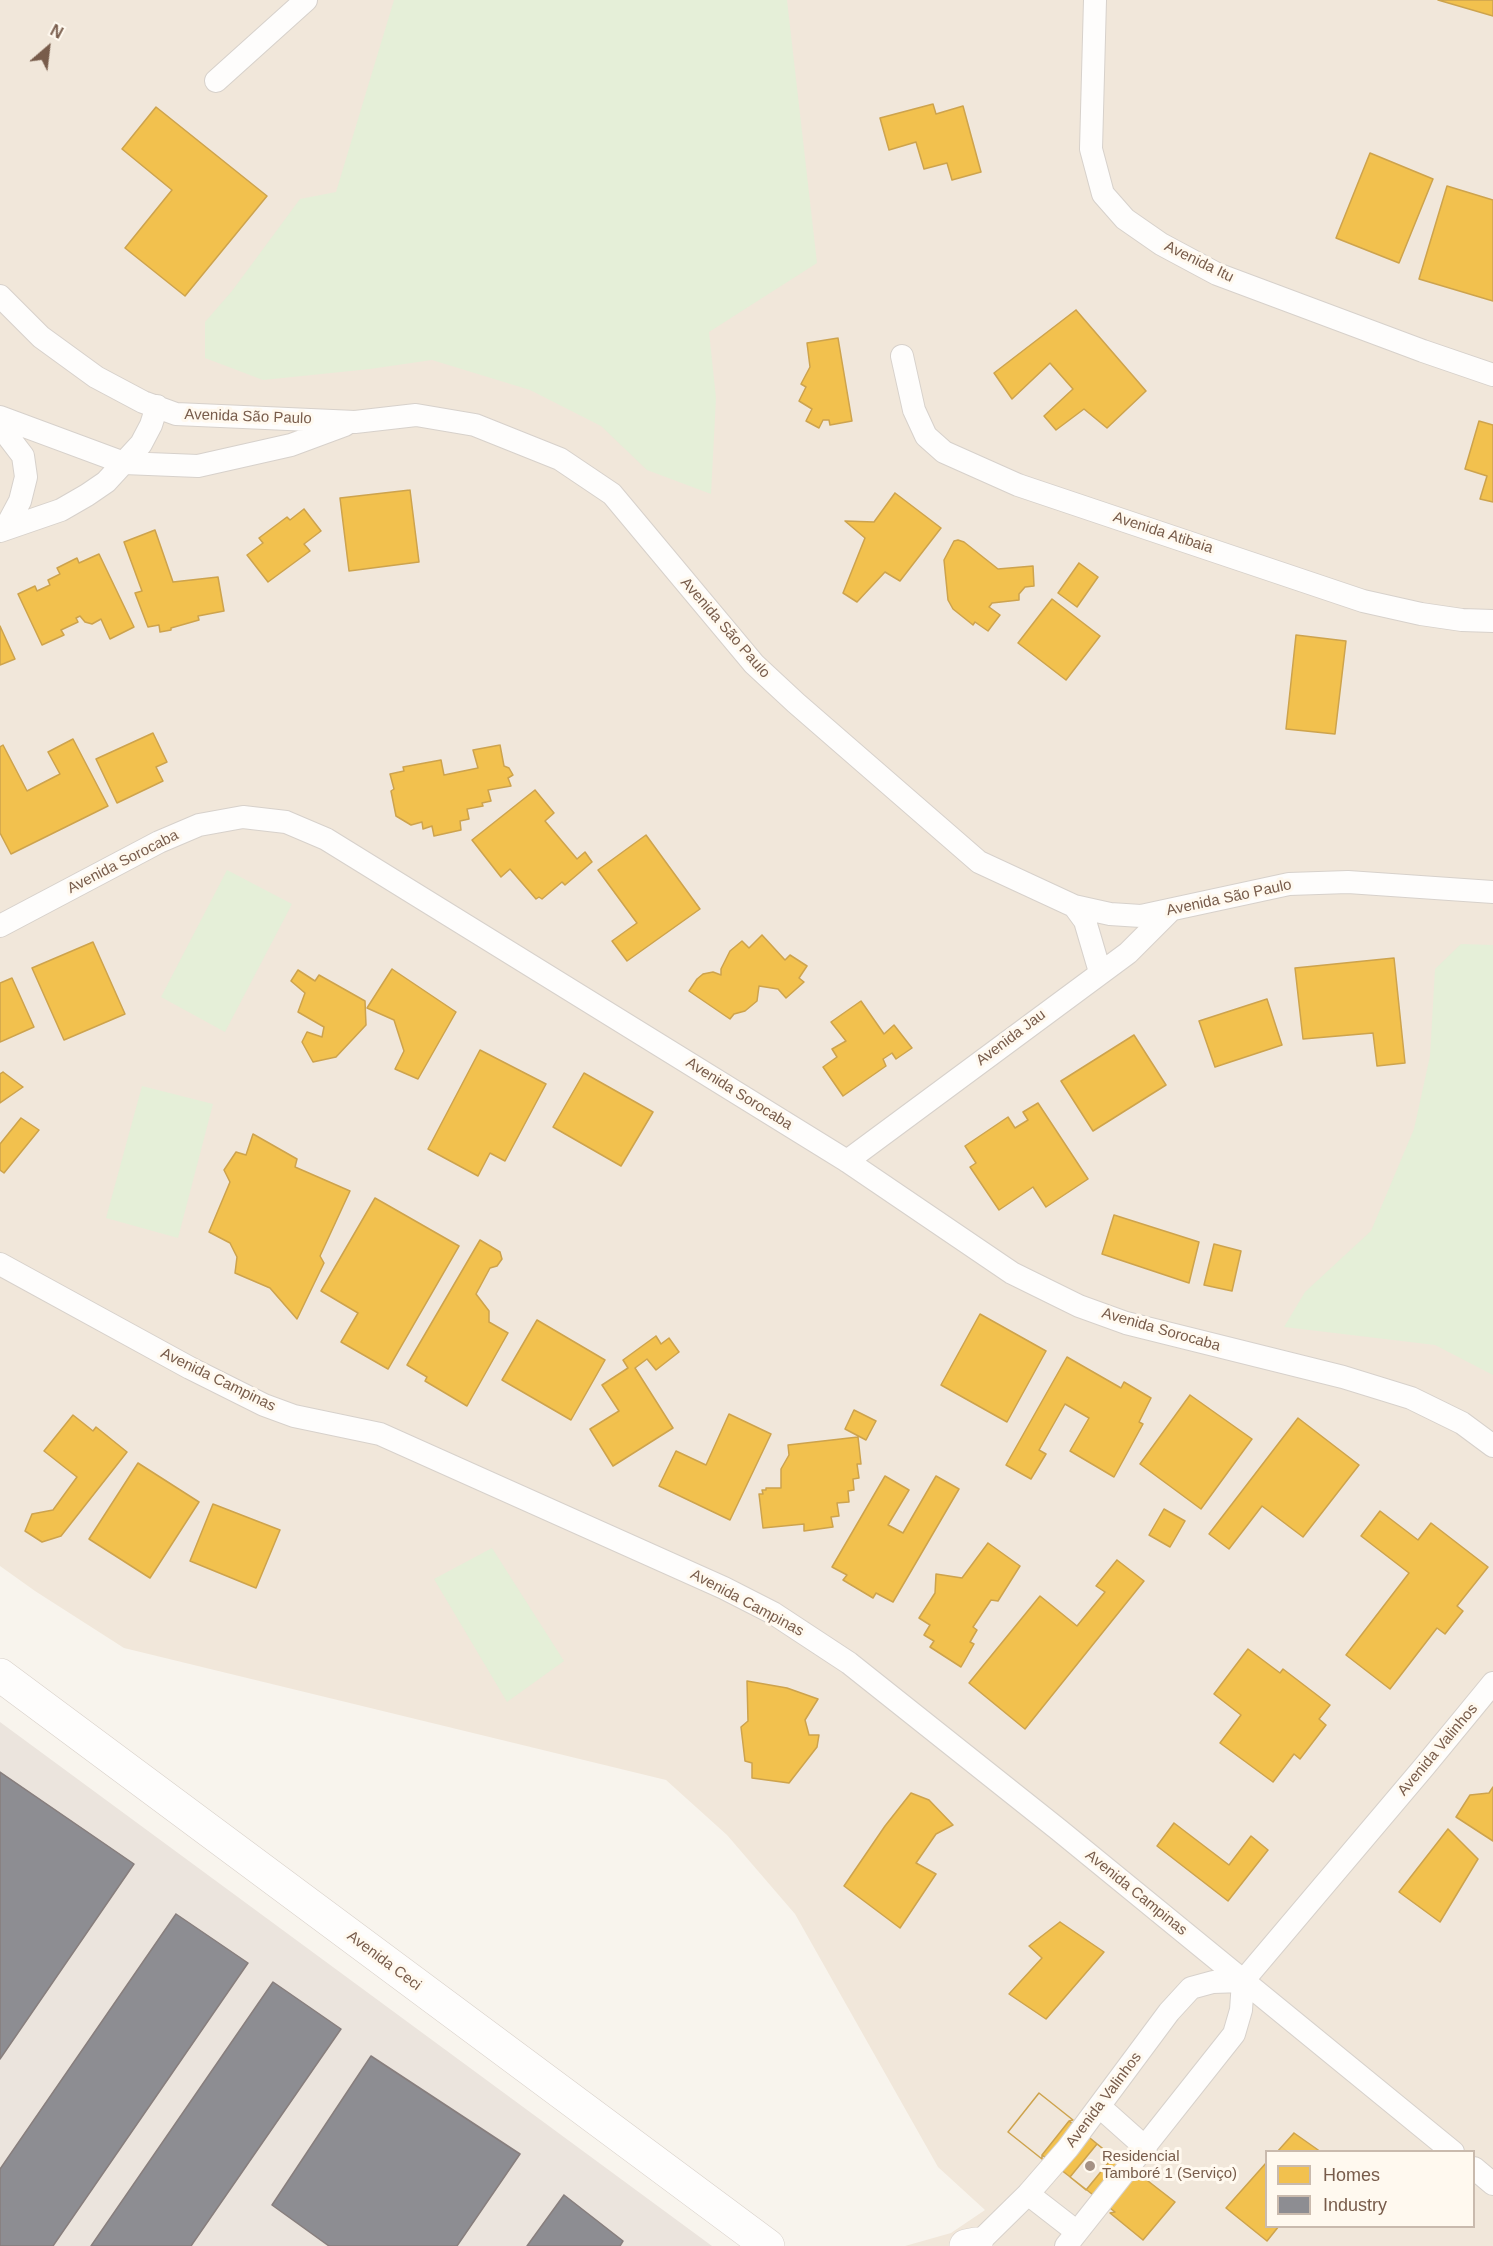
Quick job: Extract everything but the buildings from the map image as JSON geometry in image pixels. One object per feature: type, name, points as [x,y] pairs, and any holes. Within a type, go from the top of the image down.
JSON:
[{"type":"main road","name":"Avenida Ceci","points":[[0,1675],[768,2246]]},
{"type":"street","points":[[216,81],[306,0]]},
{"type":"street","name":"Avenida Itu","points":[[1095,0],[1091,149],[1103,194],[1125,219],[1161,244],[1217,274],[1493,375]]},
{"type":"street","name":"Avenida São Paulo","points":[[0,296],[41,337],[96,378],[143,402],[176,414],[355,422],[416,415],[475,425],[560,459],[612,494],[754,664],[796,703],[980,862],[1074,906],[1110,914],[1141,916],[1289,884],[1348,882],[1493,892]]},
{"type":"street","name":"Avenida Atibaia","points":[[902,356],[914,411],[926,435],[944,452],[1018,485],[1363,601],[1421,614],[1462,620],[1493,621]]},
{"type":"street","points":[[3,530],[61,510],[106,482],[141,444],[151,425],[157,406]]},
{"type":"street","name":"Avenida São Paulo","points":[[0,417],[124,463],[198,466],[291,445],[355,422]]},
{"type":"street","points":[[0,426],[23,456],[26,477],[20,501],[3,530]]},
{"type":"street","name":"Avenida Sorocaba","points":[[0,926],[159,842],[199,825],[243,817],[286,822],[326,839],[846,1161],[1012,1273],[1079,1306],[1126,1323],[1343,1377],[1411,1398],[1462,1423],[1493,1446]]},
{"type":"street","points":[[1074,906],[1084,921],[1100,972]]},
{"type":"street","name":"Avenida Jau","points":[[846,1161],[1128,953],[1170,911]]},
{"type":"street","name":"Avenida Campinas","points":[[0,1264],[190,1368],[264,1405],[294,1416],[380,1434],[693,1574],[773,1613],[849,1663],[1059,1830],[1452,2150]]},
{"type":"street","name":"Avenida Valinhos","points":[[972,2245],[1028,2194],[1068,2148],[1169,2012],[1191,1988],[1213,1982],[1243,1981],[1425,1767],[1493,1683]]},
{"type":"street","points":[[1028,2194],[1072,2239],[1234,2034],[1241,2010],[1243,1981]]},
{"type":"street","points":[[1100,2107],[1146,2148]]},
{"type":"street","points":[[1475,2170],[1493,2184]]},
{"type":"shaded area","points":[[0,0],[1493,0],[1493,2246],[905,2246],[951,2233],[985,2210],[938,2167],[795,1914],[727,1835],[666,1780],[124,1648],[0,1566]]},
{"type":"shaded area","points":[[0,1722],[712,2246],[0,2246]]},
{"type":"green space","points":[[394,0],[787,0],[817,263],[709,332],[716,398],[711,494],[647,470],[601,426],[530,390],[432,360],[263,380],[205,358],[205,322],[232,291],[300,199],[336,192]]},
{"type":"green space","points":[[227,870],[292,904],[225,1032],[161,997]]},
{"type":"green space","points":[[1461,944],[1493,945],[1493,1375],[1435,1345],[1284,1327],[1305,1292],[1371,1231],[1414,1129],[1430,1056],[1435,969]]},
{"type":"green space","points":[[142,1086],[213,1104],[178,1238],[106,1218]]},
{"type":"green space","points":[[492,1548],[564,1661],[507,1702],[434,1579]]},
{"type":"place","name":"Residencial Tamboré 1 (Serviço)","points":[[1090,2166]]}]
